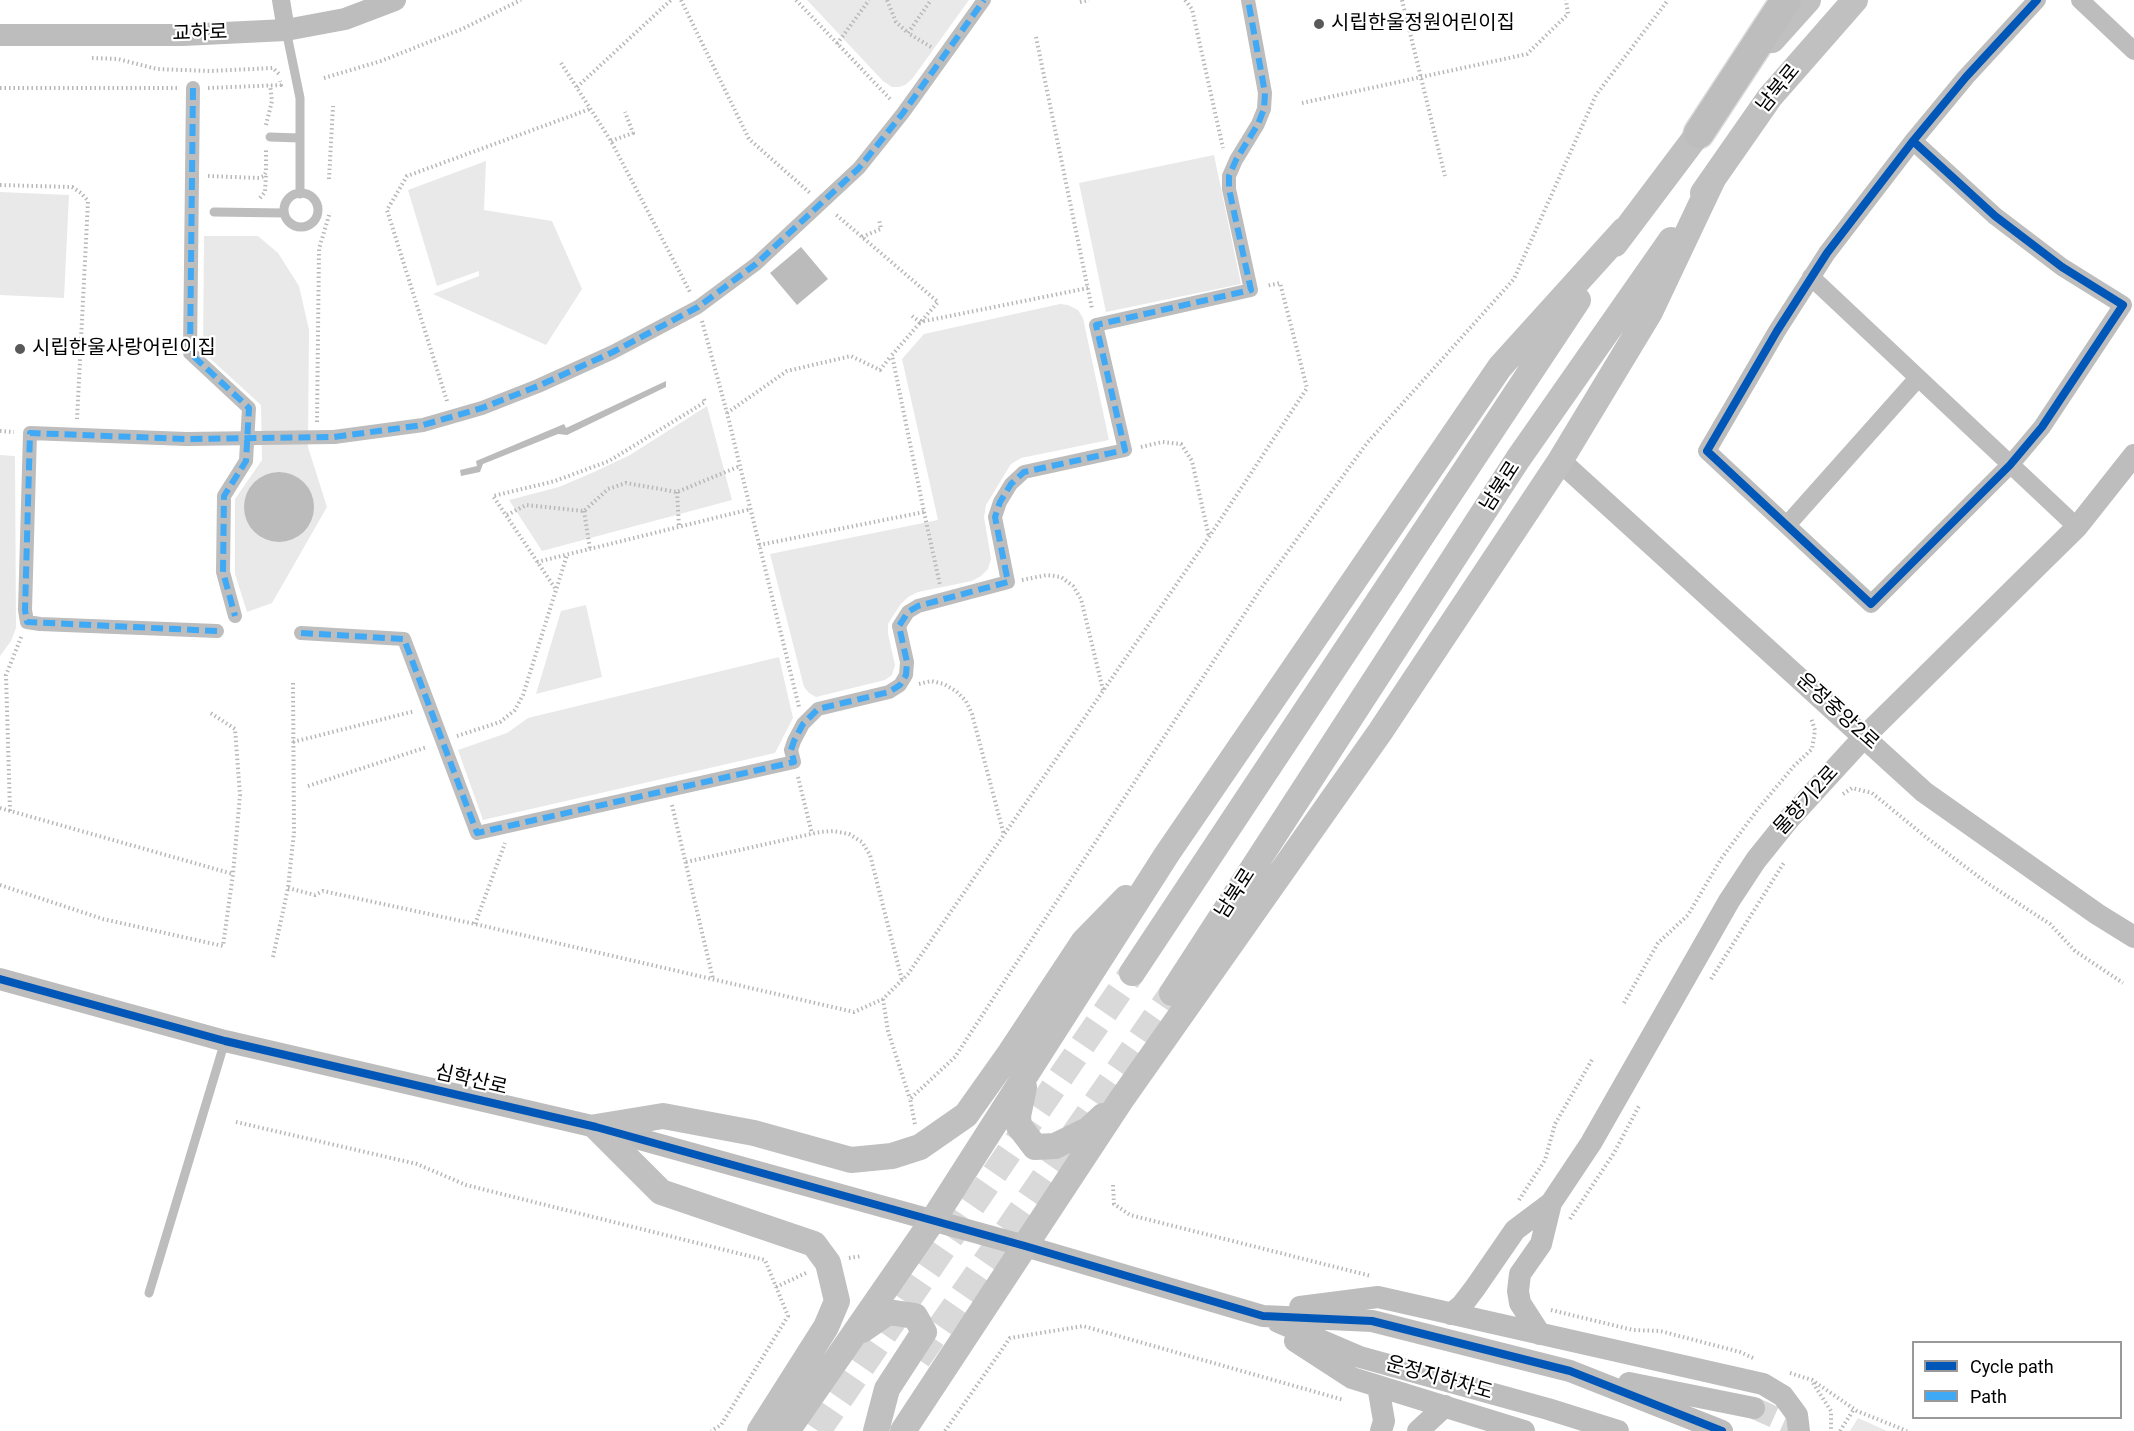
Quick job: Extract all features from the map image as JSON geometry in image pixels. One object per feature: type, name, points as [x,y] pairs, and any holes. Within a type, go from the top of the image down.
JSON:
[{"type":"highway","points":[[1699,133],[1786,0]]},
{"type":"main road","name":"남북로","points":[[1132,973],[1624,230],[1763,49],[1808,0]]},
{"type":"main road","name":"남북로","points":[[1172,993],[1518,459],[1770,97],[1855,0]]},
{"type":"main road","points":[[903,1431],[1121,1100],[1380,732],[1560,461],[1650,312],[1713,179]]},
{"type":"main road","points":[[787,1431],[933,1220],[1167,854],[1500,367],[1624,230]]},
{"type":"main road","points":[[596,1127],[663,1116],[754,1133],[851,1160],[892,1156],[920,1147],[966,1115],[1084,941],[1167,854]]},
{"type":"main road","points":[[1027,1072],[1018,1116],[1019,1126],[1035,1147],[1055,1146],[1088,1130],[1121,1100]]},
{"type":"main road","points":[[596,1127],[661,1192],[814,1245],[828,1263],[837,1301],[826,1327],[760,1431]]},
{"type":"main road","points":[[852,1338],[888,1312],[915,1316],[924,1332],[887,1389],[876,1431]]},
{"type":"street","points":[[281,0],[286,30]]},
{"type":"street","name":"교하로","points":[[0,35],[183,35],[286,30],[345,19],[395,0]]},
{"type":"street","points":[[218,631],[27,622],[25,610],[30,433],[186,439],[334,437],[423,425],[482,408],[613,352],[698,307],[756,264],[859,168],[903,113],[984,0]]},
{"type":"street","points":[[301,633],[404,639],[477,833],[794,762],[791,750],[803,724],[818,709],[889,692],[900,685],[906,675],[906,662],[899,626],[908,612],[918,606],[1008,582],[995,517],[1000,502],[1011,484],[1024,472],[1125,450],[1096,325],[1251,290],[1229,189],[1229,176],[1236,160],[1258,124],[1264,109],[1264,93],[1248,0]]},
{"type":"street","points":[[1913,141],[2003,223],[2062,267],[2123,305],[2042,427],[2010,465],[1871,604],[1707,451],[1777,331],[1827,253],[1913,141],[1966,76],[2037,0]]},
{"type":"street","points":[[2080,0],[2134,51]]},
{"type":"street","points":[[193,88],[190,353],[249,408],[246,460],[224,496],[223,572],[236,616]]},
{"type":"street","points":[[1811,277],[2077,527]]},
{"type":"street","points":[[1787,525],[1918,378]]},
{"type":"street","name":"물향기2로","points":[[1551,1203],[1591,1143],[1729,901],[1756,860],[1789,819],[1864,737],[2077,527],[2134,455]]},
{"type":"street","name":"운정중앙2로","points":[[1560,461],[1924,792],[2097,914],[2134,937]]},
{"type":"street","name":"심학산로","points":[[0,979],[225,1041],[596,1127],[1025,1246],[1258,1315]]},
{"type":"street","points":[[1451,1314],[1462,1305],[1515,1230],[1551,1203]]},
{"type":"street","points":[[1540,1334],[1520,1303],[1518,1291],[1520,1274],[1541,1244],[1551,1203]]},
{"type":"street","points":[[1258,1315],[1378,1297],[1763,1384],[1782,1396],[1797,1415],[1798,1431]]},
{"type":"street","points":[[1258,1315],[1372,1321],[1570,1371],[1754,1408]]},
{"type":"street","points":[[1258,1315],[1352,1378],[1524,1431]]},
{"type":"street","name":"운정지하차도","points":[[1258,1315],[1360,1357],[1548,1409],[1618,1431]]},
{"type":"street","points":[[1570,1371],[1722,1431]]},
{"type":"street","points":[[1378,1386],[1384,1421],[1381,1431]]},
{"type":"street","points":[[1418,1431],[1445,1406]]},
{"type":"street","points":[[1548,1409],[1593,1431]]},
{"type":"lane","points":[[286,30],[300,98],[300,194]]},
{"type":"lane","points":[[268,139],[299,138]]},
{"type":"lane","points":[[300,194],[319,200],[316,218],[303,227],[292,224],[284,208],[288,200],[300,194]]},
{"type":"lane","points":[[214,212],[285,213]]},
{"type":"lane","points":[[149,1293],[225,1041]]},
{"type":"path","points":[[324,78],[381,61],[452,33],[521,0]]},
{"type":"path","points":[[577,87],[671,0]]},
{"type":"path","points":[[681,0],[749,139],[938,302],[880,370],[851,356],[787,370],[727,413]]},
{"type":"path","points":[[796,0],[903,113]]},
{"type":"path","points":[[837,44],[869,0]]},
{"type":"path","points":[[887,0],[896,22],[908,33],[944,56]]},
{"type":"path","points":[[908,33],[931,0]]},
{"type":"path","points":[[1080,2],[1089,0]]},
{"type":"path","points":[[1185,0],[1192,9],[1229,176]]},
{"type":"path","points":[[1402,0],[1445,176]]},
{"type":"path","points":[[1302,103],[1527,54],[1568,14],[1566,0]]},
{"type":"path","points":[[910,1099],[955,1057],[1262,587],[1367,442],[1514,279],[1596,95],[1668,0]]},
{"type":"path","points":[[1036,37],[1096,325]]},
{"type":"path","points":[[0,88],[193,88],[281,85],[280,74],[273,68],[210,71],[157,69],[118,59],[83,58]]},
{"type":"path","points":[[561,63],[611,141],[698,307],[724,401],[803,724]]},
{"type":"path","points":[[260,198],[265,192],[267,172],[266,125],[272,101],[270,85]]},
{"type":"path","points":[[329,179],[333,106]]},
{"type":"path","points":[[452,416],[387,210],[407,176],[590,109]]},
{"type":"path","points":[[611,141],[633,133],[625,112]]},
{"type":"path","points":[[192,175],[259,178],[267,172]]},
{"type":"path","points":[[0,184],[72,187],[88,201],[76,435]]},
{"type":"path","points":[[316,423],[319,249],[330,212]]},
{"type":"path","points":[[862,237],[881,229],[879,219]]},
{"type":"path","points":[[288,888],[315,895],[323,891],[475,924],[854,1012],[883,999],[902,980],[1004,836],[1209,537],[1307,388],[1280,283],[1251,290]]},
{"type":"path","points":[[912,316],[920,322],[1088,288]]},
{"type":"path","points":[[891,355],[943,599]]},
{"type":"path","points":[[556,589],[493,496],[555,481],[609,461],[705,402],[704,399]]},
{"type":"path","points":[[1125,450],[1162,442],[1181,444],[1192,461],[1209,537]]},
{"type":"path","points":[[507,515],[526,505],[584,511],[608,489],[626,483],[677,492],[740,466]]},
{"type":"path","points":[[677,492],[679,527]]},
{"type":"path","points":[[537,562],[751,509]]},
{"type":"path","points":[[584,511],[590,549]]},
{"type":"path","points":[[759,545],[924,512]]},
{"type":"path","points":[[308,786],[500,722],[515,710],[523,695],[567,555]]},
{"type":"path","points":[[1008,582],[1047,575],[1061,577],[1073,586],[1081,599],[1103,691]]},
{"type":"path","points":[[10,811],[3,675],[27,622]]},
{"type":"path","points":[[889,692],[931,681],[944,684],[966,701],[972,714],[1004,836]]},
{"type":"path","points":[[273,957],[288,888],[294,832],[293,684]]},
{"type":"path","points":[[293,742],[430,708]]},
{"type":"path","points":[[0,885],[103,919],[223,946],[233,874],[240,795],[235,729],[209,712]]},
{"type":"path","points":[[1624,1003],[1658,943],[1688,915],[1722,859],[1758,809],[1794,766],[1812,749],[1815,730],[1810,715]]},
{"type":"path","points":[[794,762],[812,834]]},
{"type":"path","points":[[1839,796],[1852,788],[1872,793],[1987,883],[2050,924],[2075,951],[2123,983]]},
{"type":"path","points":[[668,790],[713,979]]},
{"type":"path","points":[[0,808],[233,874]]},
{"type":"path","points":[[475,924],[512,826]]},
{"type":"path","points":[[686,862],[812,834],[833,831],[849,834],[862,842],[870,855],[902,980]]},
{"type":"path","points":[[1710,981],[1790,854]]},
{"type":"path","points":[[883,999],[888,1031],[910,1099],[920,1147]]},
{"type":"path","points":[[1514,1207],[1545,1160],[1556,1124],[1593,1058]]},
{"type":"path","points":[[1565,1227],[1614,1153],[1640,1105]]},
{"type":"path","points":[[236,1122],[417,1164],[466,1185],[765,1260],[788,1316],[721,1425],[711,1431]]},
{"type":"path","points":[[1113,1185],[1114,1204],[1130,1215],[1374,1276]]},
{"type":"path","points":[[776,1287],[828,1263]]},
{"type":"path","points":[[1543,1305],[1549,1310],[1632,1329],[1660,1331],[1740,1352],[1759,1362]]},
{"type":"path","points":[[945,1431],[1010,1338],[1083,1326],[1346,1400]]},
{"type":"path","points":[[1779,1370],[1812,1380],[1854,1409],[1907,1431]]},
{"type":"path","points":[[1812,1380],[1831,1411],[1831,1431]]},
{"type":"path","points":[[1840,1431],[1854,1409]]},
{"type":"shaded area","points":[[807,0],[969,0],[912,79],[905,85],[892,87],[883,81]]},
{"type":"shaded area","points":[[1214,155],[1241,284],[1106,312],[1079,183]]},
{"type":"shaded area","points":[[486,161],[484,210],[552,221],[582,289],[546,345],[433,294],[479,276],[479,271],[437,286],[408,190]]},
{"type":"shaded area","points":[[0,192],[69,195],[64,298],[0,295]]},
{"type":"shaded area","points":[[204,236],[258,236],[278,253],[299,286],[309,330],[308,447],[327,507],[272,603],[247,612],[235,574],[235,499],[262,460],[261,405],[203,352]]},
{"type":"shaded area","points":[[801,247],[828,279],[797,305],[770,273]]},
{"type":"shaded area","points":[[1060,304],[1078,310],[1083,318],[1109,440],[1021,458],[1011,464],[986,505],[984,517],[991,559],[988,569],[972,581],[918,592],[908,597],[900,605],[888,624],[895,665],[892,675],[885,680],[816,697],[809,693],[804,687],[770,554],[938,520],[902,359],[924,334]]},
{"type":"shaded area","points":[[666,381],[666,387],[567,435],[558,434],[483,464],[480,472],[461,476],[460,470],[477,466],[476,461],[564,424],[566,428]]},
{"type":"shaded area","points":[[707,406],[732,500],[542,551],[509,500],[559,487],[630,455]]},
{"type":"shaded area","points":[[0,455],[15,456],[16,628],[11,641],[0,656]]},
{"type":"shaded area","points":[[279,472],[292,475],[304,482],[311,494],[314,507],[311,520],[304,532],[292,539],[279,542],[266,539],[254,532],[247,520],[244,507],[247,494],[254,482],[266,475]]},
{"type":"shaded area","points":[[586,605],[602,677],[536,694],[561,611]]},
{"type":"shaded area","points":[[779,657],[793,718],[775,753],[483,820],[458,750],[507,733],[528,718]]},
{"type":"shaded area","points":[[1858,1418],[1887,1431],[1850,1431]]},
{"type":"tunnel","points":[[818,1431],[1132,973]]},
{"type":"tunnel","points":[[918,1359],[1172,993]]},
{"type":"tunnel","points":[[1754,1408],[1805,1431]]},
{"type":"marked path","points":[[217,631],[27,622],[25,610],[30,433],[186,439],[334,437],[423,425],[482,408],[613,352],[698,307],[756,264],[859,168],[903,113],[984,0]]},
{"type":"marked path","points":[[301,633],[404,639],[477,833],[794,762],[791,750],[794,741],[803,724],[818,709],[889,692],[900,685],[906,675],[907,662],[899,626],[908,612],[918,606],[1008,582],[995,517],[1000,502],[1011,484],[1024,472],[1125,450],[1096,325],[1251,290],[1229,189],[1229,176],[1264,109],[1265,93],[1248,0]]},
{"type":"marked path","points":[[193,88],[190,353],[249,408],[246,461],[224,496],[223,572],[235,616]]},
{"type":"cycle path","points":[[1913,141],[1995,216],[2062,267],[2123,305],[2042,427],[2010,465],[1871,604],[1707,451],[1777,331],[1827,253],[1913,141],[1966,77],[2037,0]]},
{"type":"cycle path","points":[[0,979],[225,1041],[596,1127],[1025,1246],[1263,1316],[1372,1321],[1570,1371],[1722,1431]]},
{"type":"place","name":"시립한울정원어린이집","points":[[1319,24]]},
{"type":"place","name":"시립한울사랑어린이집","points":[[20,349]]}]
